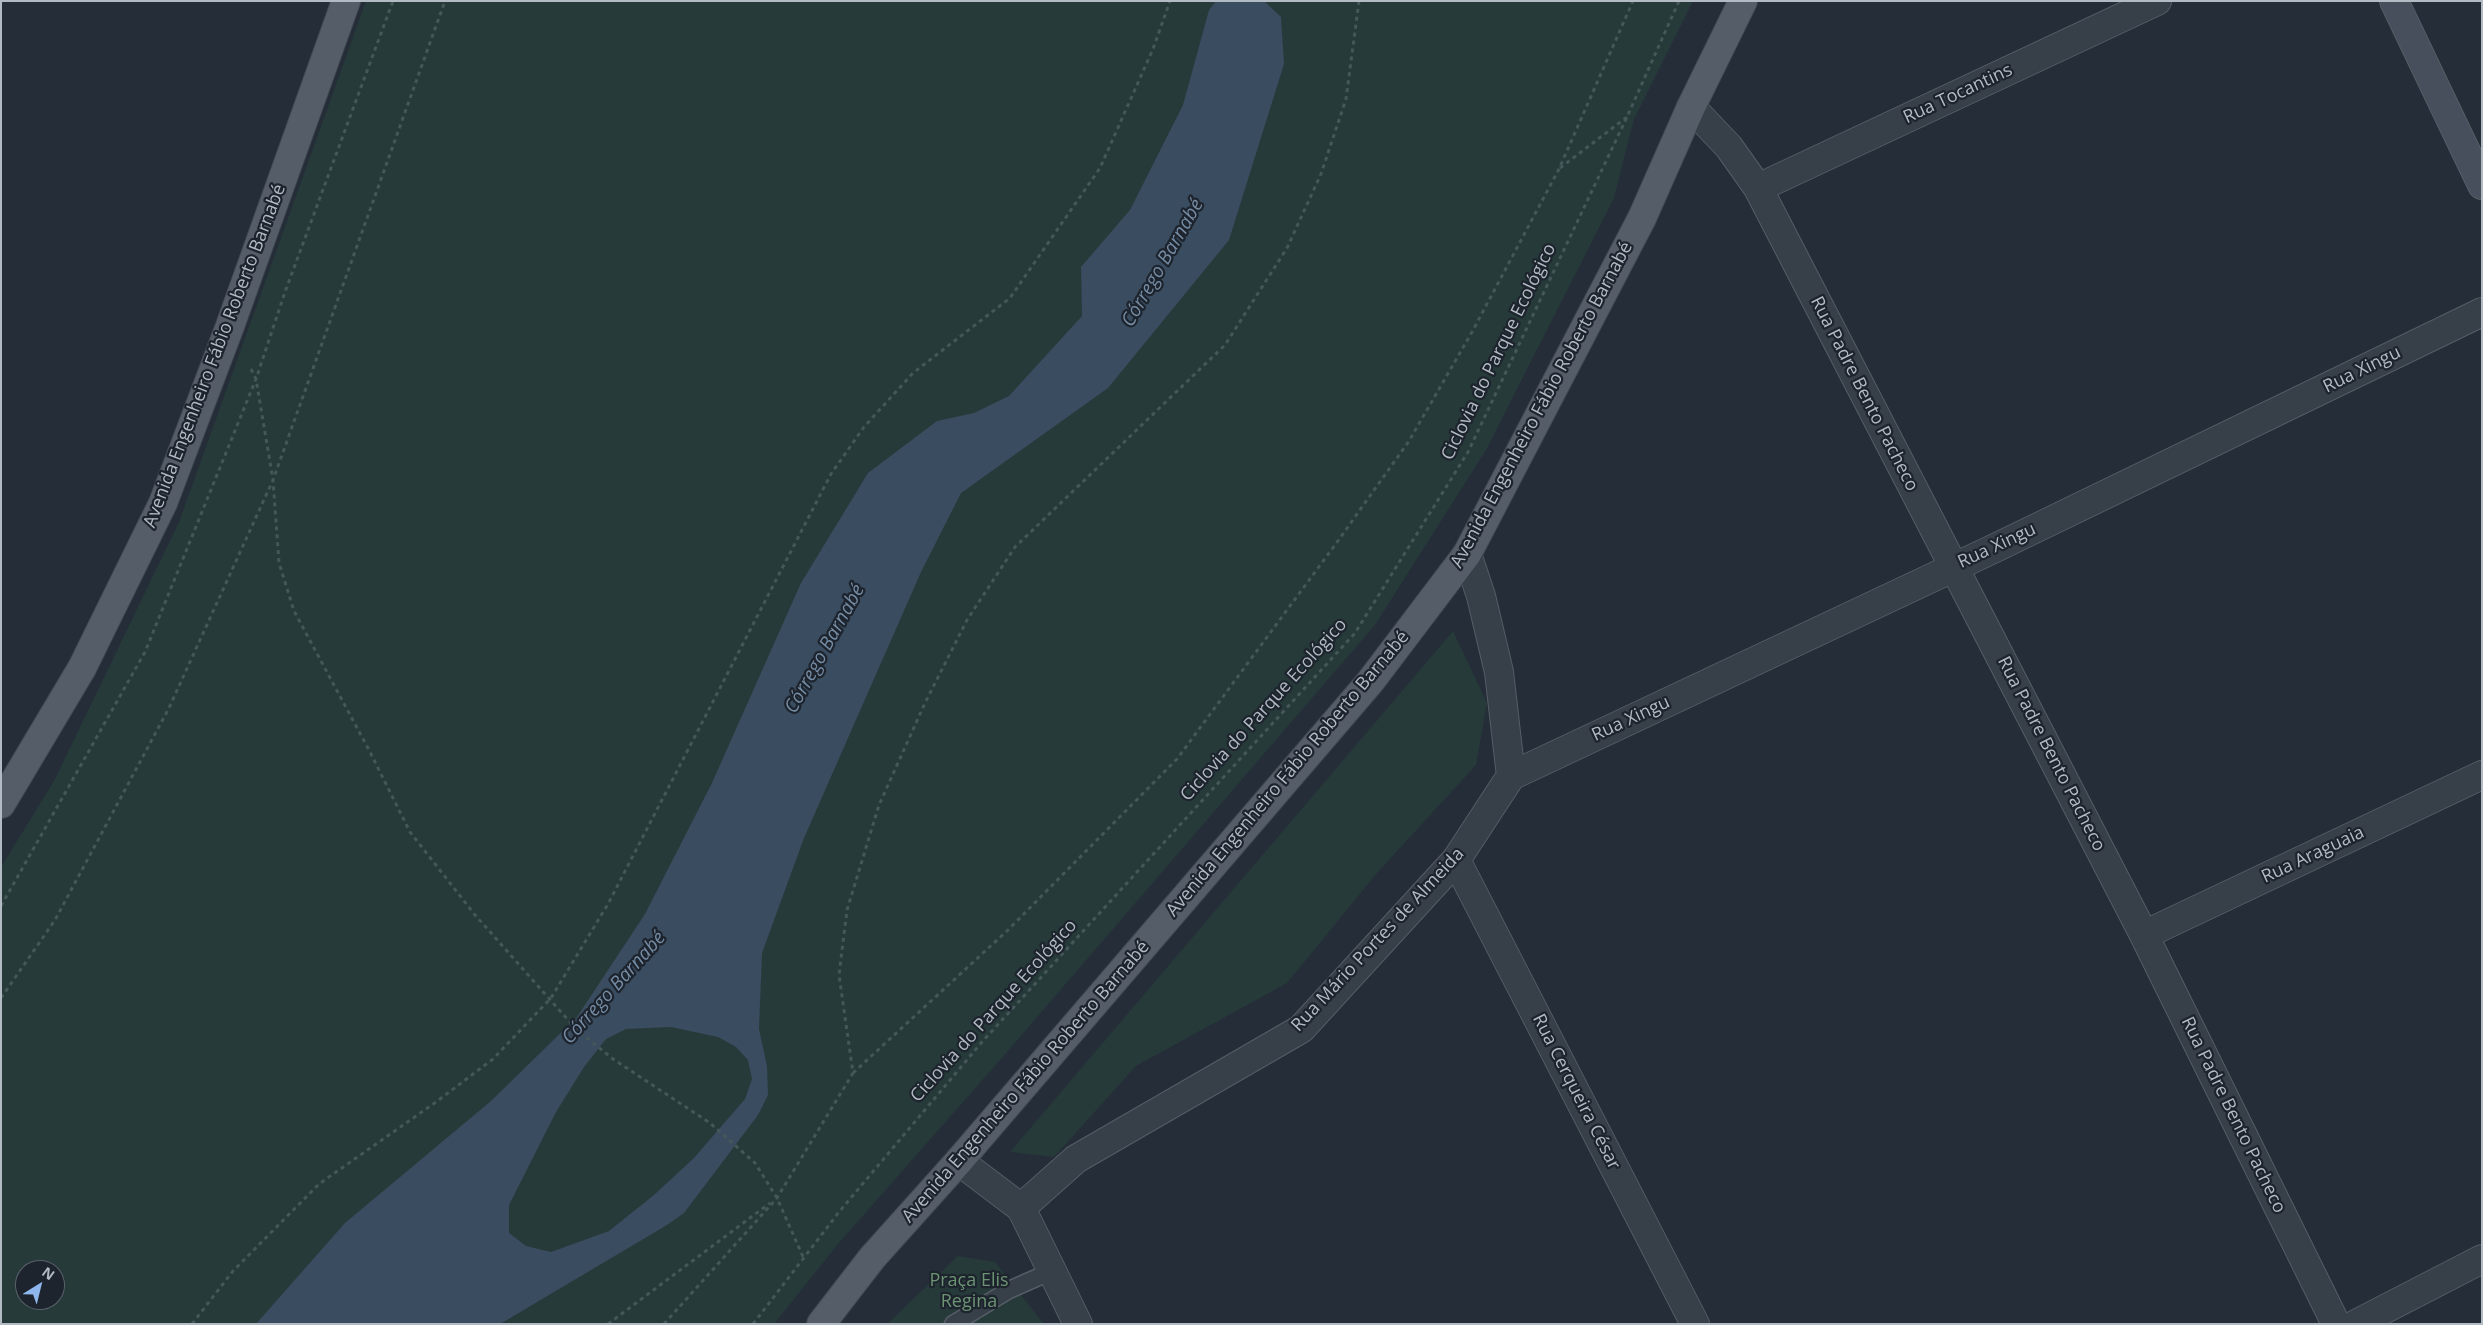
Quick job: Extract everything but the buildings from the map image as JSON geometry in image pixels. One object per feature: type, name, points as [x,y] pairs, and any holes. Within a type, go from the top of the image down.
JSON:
[{"type":"main road","name":"Avenida Engenheiro Fábio Roberto Barnabé","points":[[1,804],[82,668],[163,503],[230,326],[346,1]]},
{"type":"main road","name":"Avenida Engenheiro Fábio Roberto Barnabé","points":[[821,1324],[872,1258],[959,1161],[1370,682],[1467,554],[1642,218],[1691,107],[1743,1]]},
{"type":"street","name":"Rua Tocantins","points":[[1758,188],[2157,1]]},
{"type":"street","points":[[2394,1],[2482,185]]},
{"type":"street","name":"Rua Padre Bento Pacheco","points":[[1691,107],[1729,148],[1758,188],[1952,567],[2144,935],[2336,1324]]},
{"type":"street","name":"Rua Xingu","points":[[1511,776],[1952,567],[2482,312]]},
{"type":"street","points":[[1467,554],[1481,596],[1499,672],[1511,776]]},
{"type":"street","name":"Rua Araguaia","points":[[2144,935],[2482,775]]},
{"type":"street","name":"Rua Mário Portes de Almeida","points":[[1021,1208],[1076,1159],[1301,1029],[1456,860],[1511,776]]},
{"type":"street","name":"Rua Cerqueira César","points":[[1456,860],[1695,1324]]},
{"type":"street","points":[[959,1161],[1021,1208],[1078,1324]]},
{"type":"street","points":[[2356,1324],[2482,1258]]},
{"type":"lane","points":[[953,1324],[1008,1290],[1052,1271]]},
{"type":"path","points":[[1,998],[55,920],[169,708],[273,480],[445,1]]},
{"type":"path","points":[[192,1324],[233,1272],[319,1184],[436,1102],[493,1059],[551,998],[608,904],[831,474],[864,426],[914,373],[1010,298],[1100,168],[1154,49],[1170,1]]},
{"type":"path","points":[[853,1073],[839,974],[847,910],[879,805],[925,703],[967,620],[1015,547],[1225,345],[1287,248],[1320,174],[1346,99],[1359,1]]},
{"type":"path","points":[[664,1324],[777,1198],[853,1073],[1008,930],[1177,760],[1409,441],[1472,332],[1559,169],[1633,1]]},
{"type":"path","name":"Ciclovia do Parque Ecológico","points":[[753,1324],[839,1212],[982,1042],[1354,633],[1468,452],[1627,117],[1679,1]]},
{"type":"path","points":[[1559,169],[1627,117]]},
{"type":"path","points":[[230,326],[256,379],[273,480],[279,563],[294,611],[369,750],[410,832],[475,915],[551,998],[577,1030],[613,1060],[710,1123],[755,1162],[777,1198],[804,1259]]},
{"type":"path","points":[[608,1324],[777,1198]]},
{"type":"green space","points":[[366,1],[1693,1],[1634,119],[1614,198],[1486,450],[1375,625],[1001,1059],[838,1244],[774,1324],[1,1324],[1,867],[54,781],[179,522]]},
{"type":"green space","points":[[1453,631],[1487,703],[1476,765],[1377,873],[1287,983],[1136,1066],[1054,1157],[1010,1152]]},
{"type":"green space","name":"Praça Elis Regina","points":[[958,1256],[995,1262],[1044,1324],[887,1324]]},
{"type":"water","name":"Córrego Barnabé","points":[[1216,1],[1264,1],[1281,17],[1284,64],[1229,240],[1108,388],[961,493],[921,572],[804,838],[762,953],[759,1029],[767,1066],[768,1095],[758,1115],[684,1213],[500,1324],[256,1324],[345,1223],[491,1101],[577,1017],[645,914],[712,783],[801,583],[868,473],[937,421],[974,413],[1009,396],[1082,316],[1081,267],[1130,210],[1183,105],[1209,10]],"holes":[[[671,1027],[718,1037],[736,1047],[748,1060],[752,1079],[745,1099],[694,1158],[654,1195],[609,1231],[551,1252],[526,1246],[509,1233],[509,1205],[556,1112],[584,1067],[606,1039],[626,1029]]]}]
